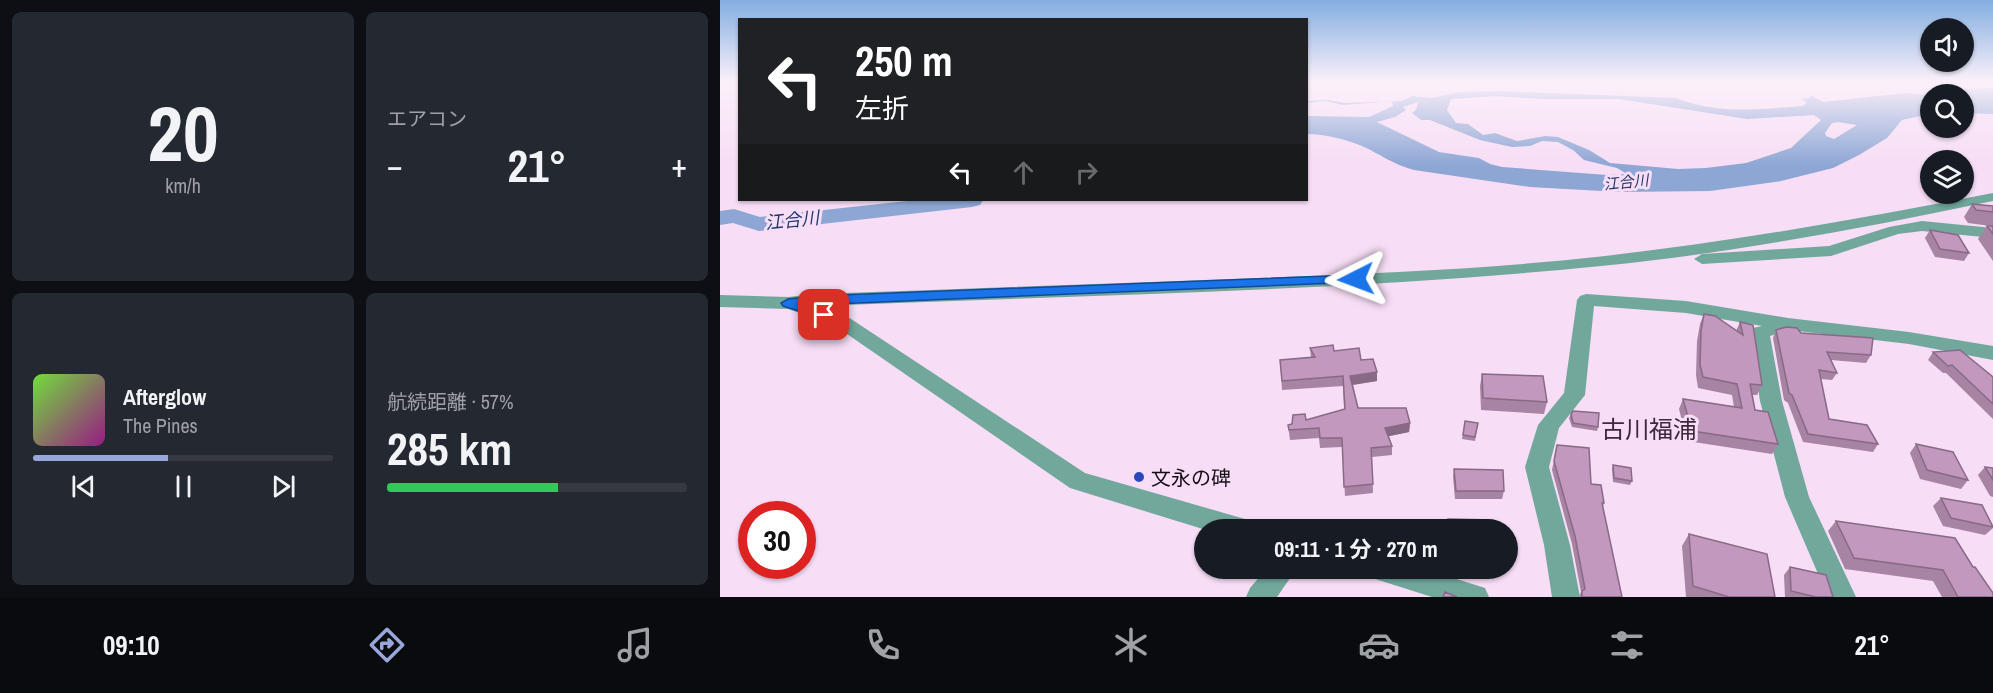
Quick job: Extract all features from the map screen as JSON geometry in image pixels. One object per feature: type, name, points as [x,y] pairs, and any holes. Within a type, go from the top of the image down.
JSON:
[{"type":"street","points":[[720,302],[788,303],[1460,273],[1603,261],[1712,247],[1874,221],[1993,197]]},
{"type":"street","points":[[1603,261],[1642,262],[1820,252],[1850,246],[1895,230],[1922,225],[1993,233]]},
{"type":"street","points":[[1566,597],[1557,545],[1537,467],[1549,425],[1574,395],[1586,300],[1686,307],[1788,324],[1909,338],[1993,353]]},
{"type":"street","points":[[788,303],[841,321],[1078,481],[1208,519]]},
{"type":"street","points":[[1788,324],[1760,333],[1771,401],[1797,497],[1842,597]]},
{"type":"street","points":[[1260,597],[1275,579]]},
{"type":"street","points":[[1415,579],[1475,597]]},
{"type":"water","points":[[1385,110],[1406,110],[1395,117],[1377,122],[1439,152],[1479,158],[1502,167],[1607,175],[1627,174],[1617,168],[1584,160],[1573,150],[1558,142],[1542,141],[1530,146],[1512,147],[1480,140],[1430,120],[1421,120],[1412,113],[1416,110],[1447,110],[1456,123],[1468,124],[1483,135],[1495,133],[1517,141],[1545,136],[1558,137],[1589,150],[1610,163],[1678,169],[1746,163],[1791,148],[1821,120],[1814,115],[1747,119],[1689,110],[1920,110],[1920,116],[1902,120],[1887,138],[1833,168],[1781,181],[1710,191],[1619,192],[1530,187],[1414,170],[1349,141],[1308,134],[1308,116],[1369,117]],"holes":[[[1832,123],[1857,125],[1834,139],[1826,136],[1825,133]]]},
{"type":"water","points":[[1974,110],[1993,110],[1993,114],[1974,113]]},
{"type":"building","points":[[1972,204],[1993,206],[1993,212],[1976,210]]},
{"type":"building","points":[[1987,226],[1993,226],[1993,234]]},
{"type":"building","points":[[1930,230],[1958,235],[1969,253],[1940,249]]},
{"type":"building","points":[[1704,314],[1715,316],[1743,335],[1740,322],[1753,325],[1762,385],[1750,384],[1755,410],[1768,412],[1778,444],[1692,431],[1683,399],[1742,408],[1737,384],[1703,377],[1700,365]]},
{"type":"building","points":[[1786,327],[1797,328],[1801,333],[1873,338],[1871,355],[1827,352],[1837,373],[1819,370],[1829,419],[1867,425],[1878,444],[1808,434],[1792,395],[1789,393],[1776,330]]},
{"type":"building","points":[[1333,345],[1334,351],[1359,348],[1361,360],[1373,359],[1377,372],[1350,376],[1358,408],[1406,408],[1410,423],[1385,428],[1392,446],[1371,448],[1373,484],[1344,487],[1342,438],[1320,438],[1319,428],[1289,430],[1288,425],[1292,424],[1293,415],[1305,414],[1306,420],[1345,409],[1343,376],[1282,381],[1280,360],[1315,357],[1310,348]]},
{"type":"building","points":[[1960,350],[1993,377],[1993,404],[1952,365],[1948,366],[1933,352]]},
{"type":"building","points":[[1482,374],[1543,376],[1547,402],[1483,398]]},
{"type":"building","points":[[1573,411],[1599,413],[1598,427],[1573,423],[1571,414]]},
{"type":"building","points":[[1465,421],[1478,423],[1475,437],[1463,435]]},
{"type":"building","points":[[1916,444],[1953,452],[1968,480],[1927,470]]},
{"type":"building","points":[[1557,445],[1589,448],[1591,484],[1601,485],[1604,503],[1602,503],[1622,597],[1582,597],[1582,591],[1585,589],[1575,536],[1554,461]]},
{"type":"building","points":[[1613,465],[1631,468],[1632,481],[1614,478]]},
{"type":"building","points":[[1985,467],[1993,468],[1993,480]]},
{"type":"building","points":[[1454,469],[1503,470],[1504,491],[1456,491]]},
{"type":"building","points":[[1941,498],[1982,505],[1993,527],[1951,518]]},
{"type":"building","points":[[1836,521],[1955,538],[1993,593],[1993,597],[1958,597],[1943,570],[1854,558]]},
{"type":"building","points":[[1689,534],[1767,554],[1775,597],[1729,597],[1693,586]]},
{"type":"building","points":[[1790,567],[1826,575],[1833,597],[1816,597],[1791,591]]},
{"type":"building","points":[[1445,592],[1457,597],[1443,597]]},
{"type":"waterway","name":"江合川","points":[[720,218],[734,216],[759,224],[963,201]]},
{"type":"place","name":"文永の碑","points":[[1139,477]]},
{"type":"district","name":"古川福浦","points":[[1649,429]]},
{"type":"route","points":[[824,315],[788,303],[815,300],[1356,279]]}]
